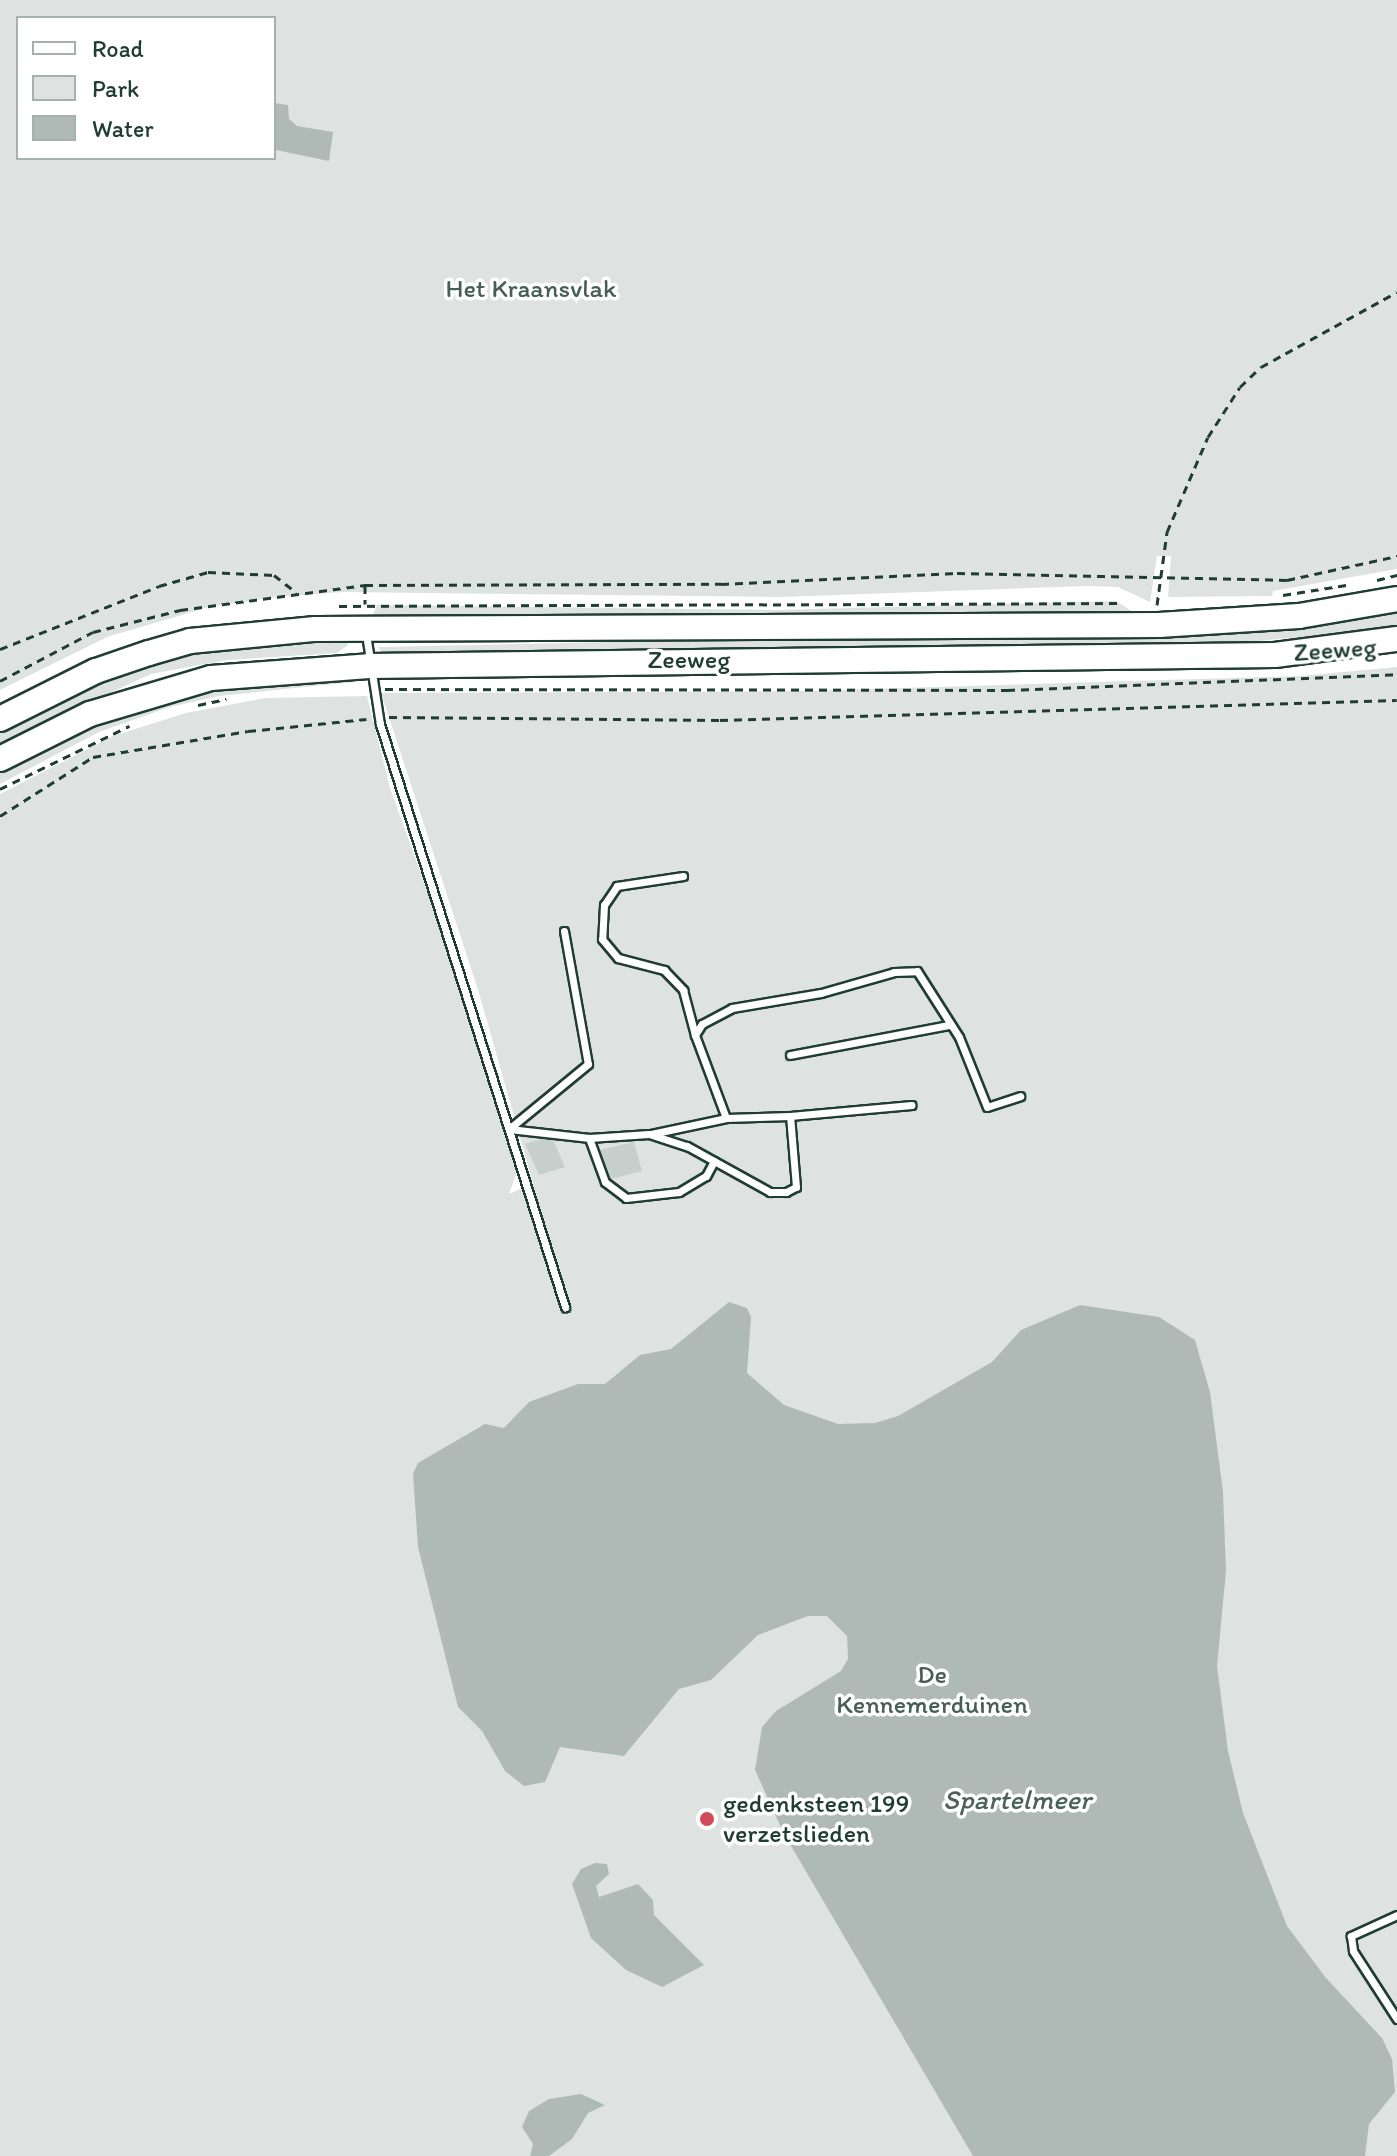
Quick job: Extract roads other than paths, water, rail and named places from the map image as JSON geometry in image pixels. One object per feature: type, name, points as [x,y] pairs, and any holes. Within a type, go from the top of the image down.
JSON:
[{"type":"main road","name":"Zeeweg","points":[[0,719],[96,671],[190,641],[365,616],[716,630],[1159,625],[1299,616],[1397,599]]},
{"type":"main road","name":"Zeeweg","points":[[0,759],[90,714],[154,691],[211,678],[370,678],[1261,656],[1397,639]]},
{"type":"lane","points":[[365,616],[370,678],[378,717],[565,1307]]},
{"type":"lane","points":[[683,876],[617,886],[604,905],[602,939],[618,958],[664,970],[683,990],[695,1035],[726,1118]]},
{"type":"lane","points":[[509,1129],[588,1064],[564,931]]},
{"type":"lane","points":[[695,1035],[702,1024],[732,1008],[821,993],[894,972],[917,971],[959,1037],[987,1107],[1020,1096]]},
{"type":"lane","points":[[790,1055],[949,1025]]},
{"type":"lane","points":[[509,1129],[589,1138],[649,1134],[726,1118],[790,1116],[912,1105]]},
{"type":"lane","points":[[649,1134],[714,1161],[770,1192],[796,1187],[790,1116]]},
{"type":"lane","points":[[589,1138],[605,1182],[626,1198],[679,1192],[706,1176],[714,1161]]},
{"type":"lane","points":[[1397,1915],[1351,1936],[1353,1951],[1397,2019]]},
{"type":"water","points":[[276,103],[288,105],[289,119],[297,126],[333,132],[329,161],[276,150]]},
{"type":"water","name":"Spartelmeer","points":[[729,1302],[747,1308],[751,1317],[747,1373],[784,1405],[838,1424],[875,1423],[898,1416],[992,1362],[1021,1330],[1080,1305],[1159,1317],[1195,1340],[1210,1392],[1223,1492],[1226,1571],[1217,1666],[1228,1751],[1243,1813],[1287,1926],[1326,1978],[1382,2038],[1392,2059],[1395,2092],[1369,2124],[1365,2156],[973,2156],[784,1834],[755,1770],[762,1727],[776,1711],[841,1671],[848,1659],[847,1636],[827,1616],[808,1616],[758,1635],[711,1680],[679,1689],[624,1756],[560,1747],[545,1782],[524,1786],[505,1771],[482,1731],[458,1707],[418,1547],[413,1474],[418,1463],[485,1424],[504,1428],[529,1402],[578,1384],[605,1384],[640,1355],[671,1349]]},
{"type":"water","points":[[595,1863],[607,1864],[609,1874],[596,1886],[599,1897],[638,1884],[653,1900],[654,1915],[704,1965],[662,1987],[626,1970],[591,1938],[572,1884],[581,1869]]},
{"type":"water","points":[[581,2094],[605,2105],[588,2113],[572,2139],[549,2156],[530,2156],[533,2144],[522,2127],[529,2111],[549,2099]]},
{"type":"place","name":"gedenksteen 199 verzetslieden","points":[[707,1819]]},
{"type":"park label","name":"Het Kraansvlak","points":[[531,289]]},
{"type":"park label","name":"De Kennemerduinen","points":[[932,1690]]}]
